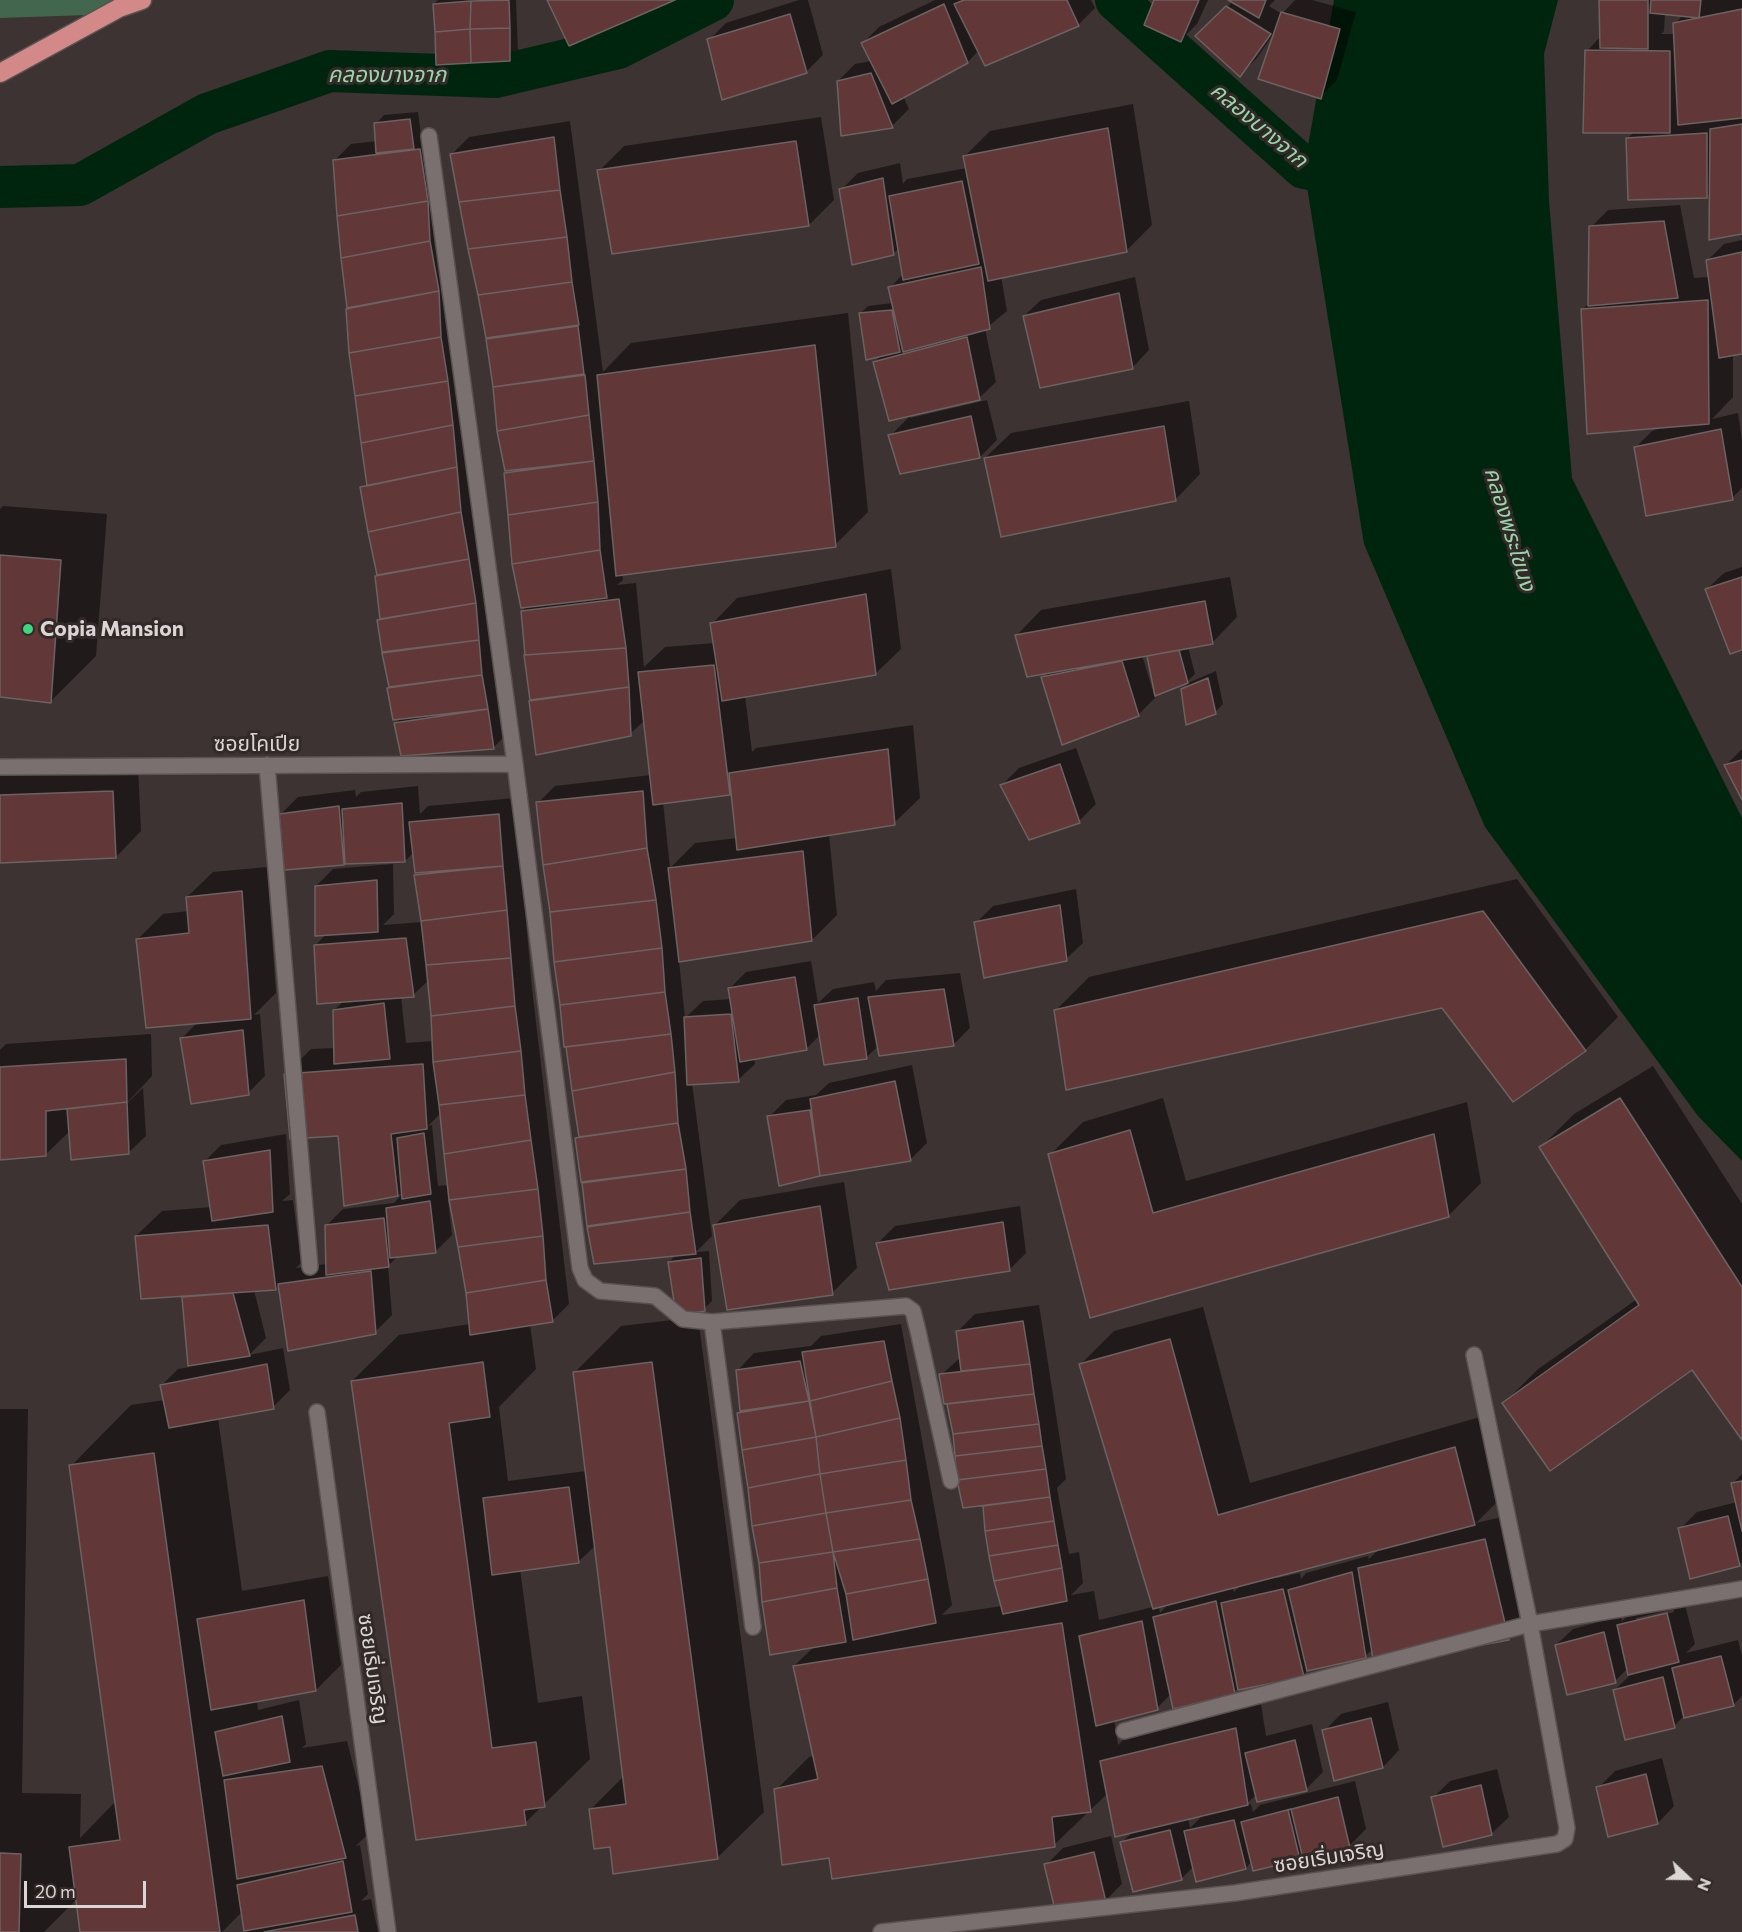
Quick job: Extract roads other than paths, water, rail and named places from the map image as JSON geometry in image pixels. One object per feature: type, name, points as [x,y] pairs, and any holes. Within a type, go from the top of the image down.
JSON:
[{"type":"highway","points":[[0,77],[8,69],[119,9],[142,0]]},
{"type":"street","points":[[429,136],[515,764],[580,1268],[585,1280],[600,1291],[655,1296],[683,1319],[712,1322],[906,1306],[913,1311],[951,1481]]},
{"type":"street","name":"ซอยโคเปีย","points":[[0,767],[515,764]]},
{"type":"street","points":[[267,765],[310,1266]]},
{"type":"street","points":[[712,1322],[753,1627]]},
{"type":"street","name":"ซอยเริ่มเจริญ","points":[[881,1932],[1235,1893],[1557,1844],[1565,1839],[1567,1828],[1530,1624],[1474,1355]]},
{"type":"street","name":"ซอยเริ่มเจริญ","points":[[317,1412],[387,1932]]},
{"type":"street","points":[[1124,1731],[1530,1624],[1742,1589]]},
{"type":"water","name":"คลองพระโขนง","points":[[1334,0],[1558,0],[1544,54],[1549,201],[1572,478],[1742,818],[1742,1161],[1698,1116],[1485,827],[1364,544],[1304,168]]},
{"type":"waterway","name":"คลองบางจาก","points":[[0,187],[80,185],[207,114],[330,71],[495,77],[618,48],[713,0]]},
{"type":"waterway","name":"คลองบางจาก","points":[[1116,0],[1304,168],[1360,179]]},
{"type":"place","name":"Copia Mansion","points":[[28,629]]}]
